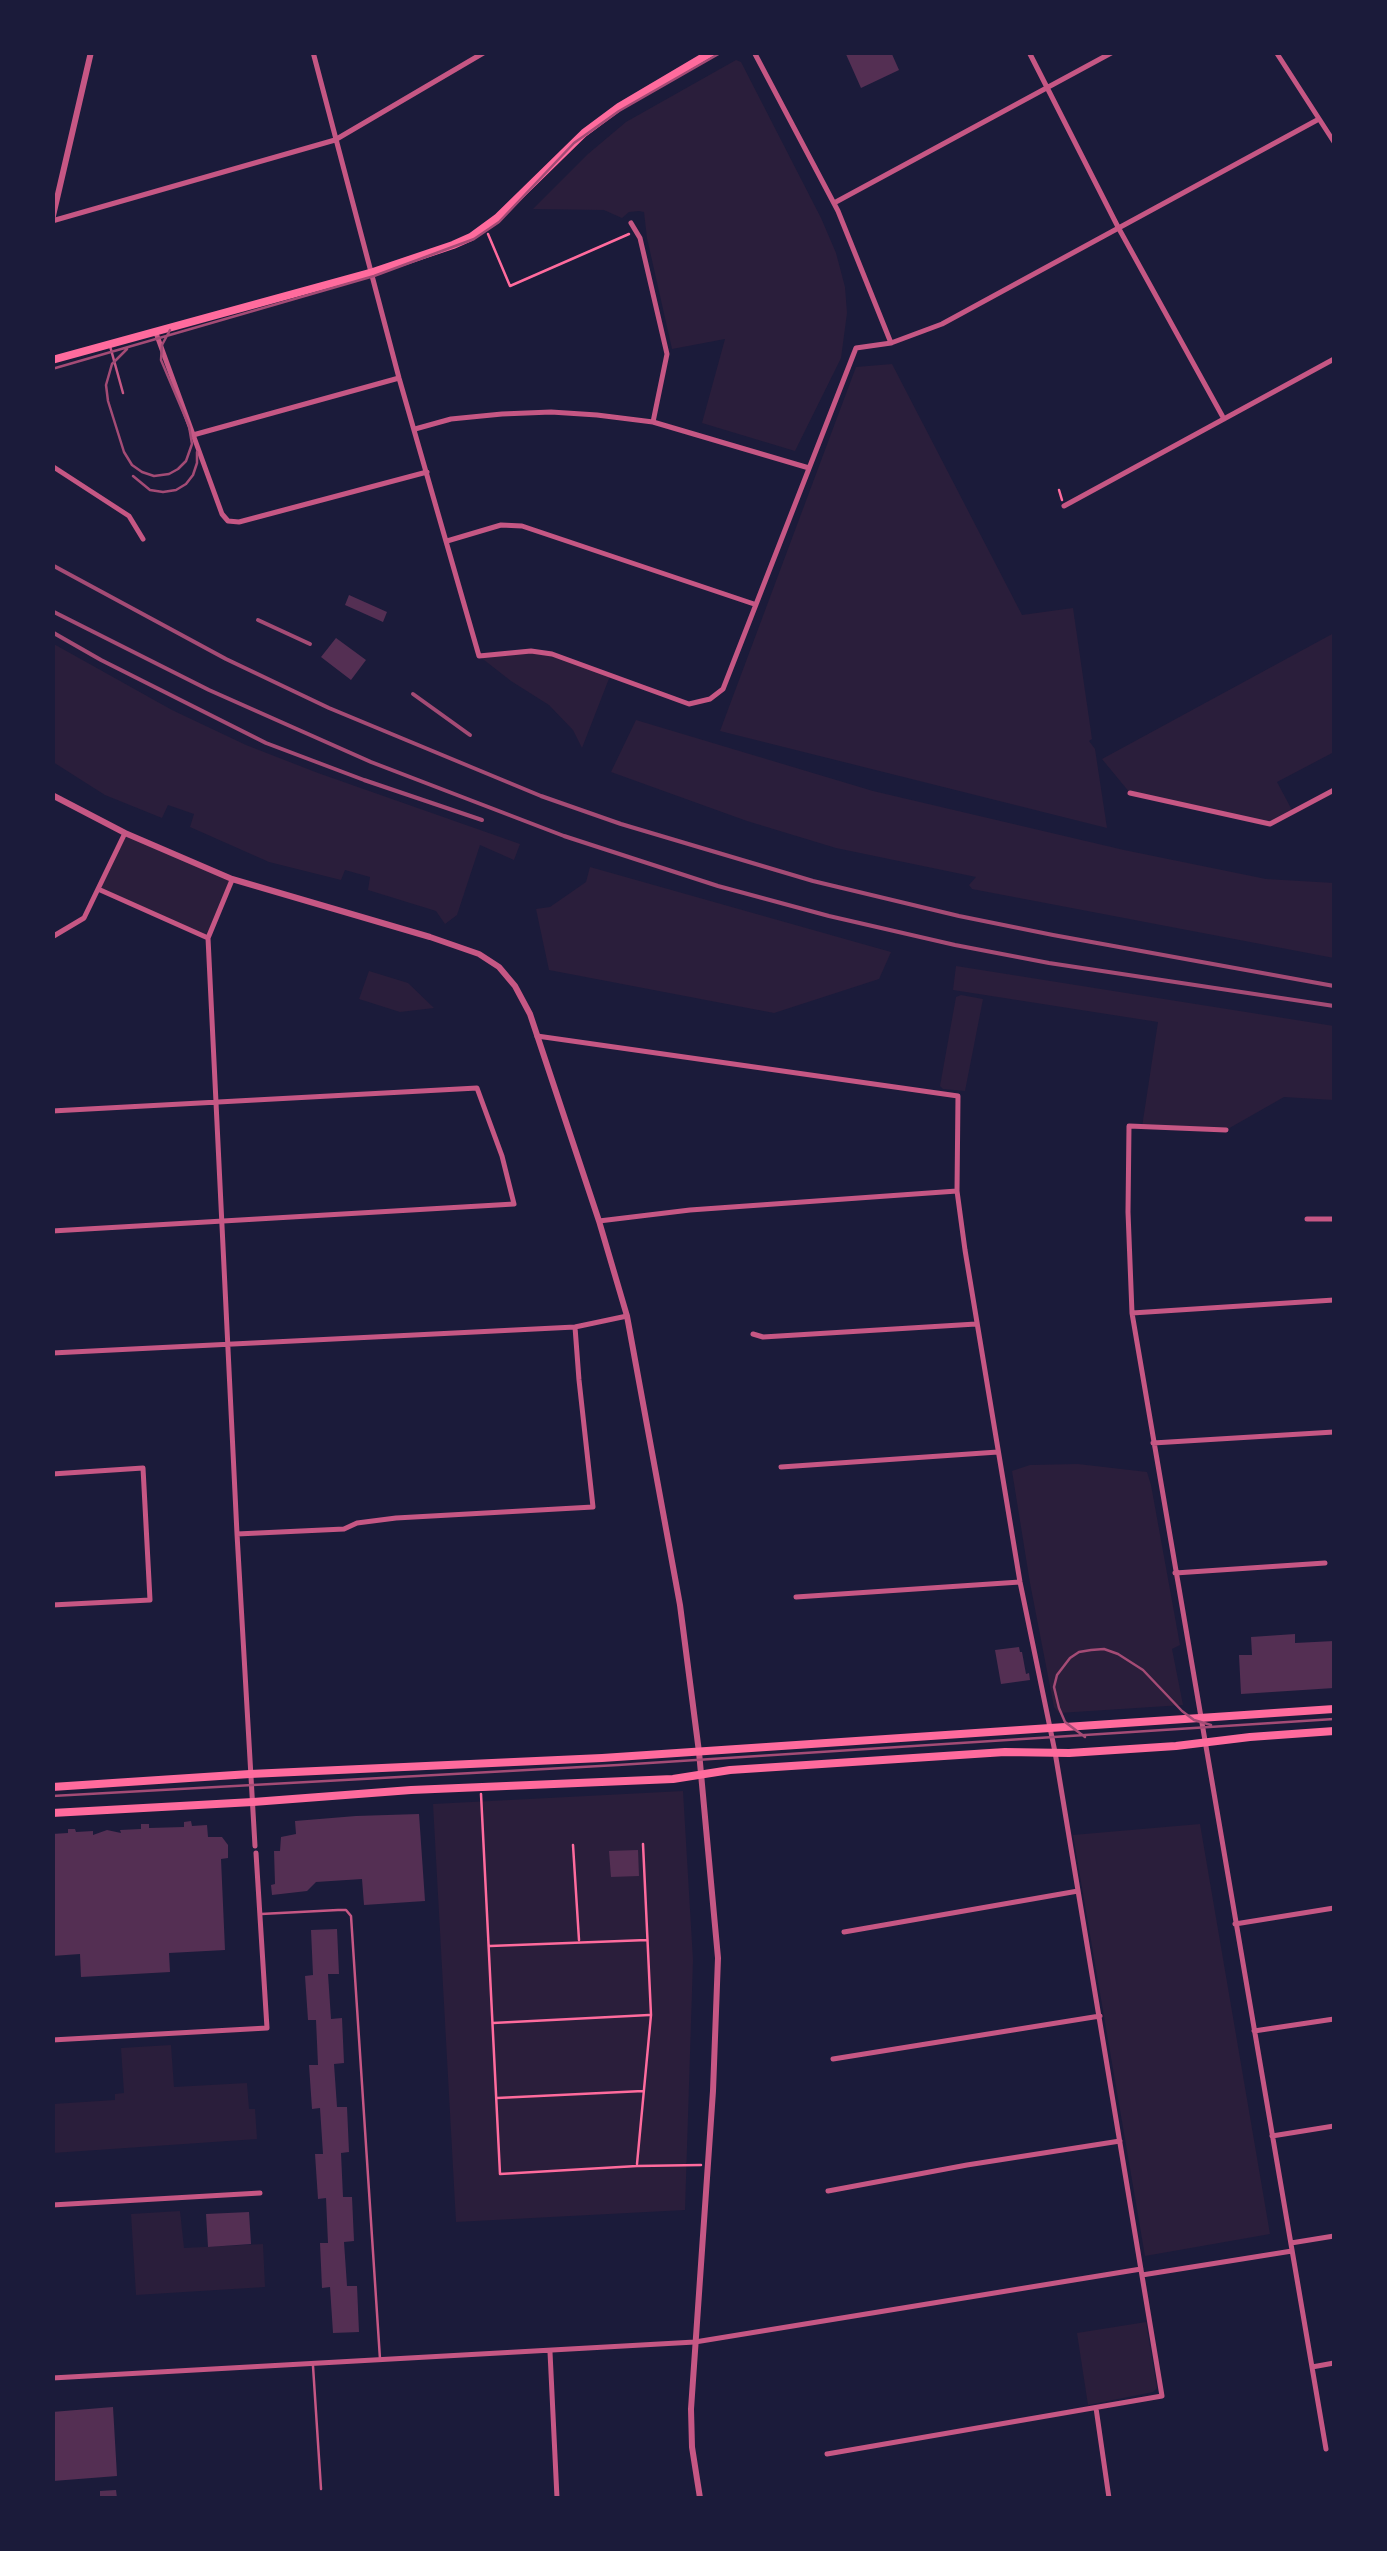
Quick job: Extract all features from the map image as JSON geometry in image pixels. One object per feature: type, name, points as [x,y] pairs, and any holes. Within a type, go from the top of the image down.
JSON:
[{"type":"main road","points":[[52,360],[373,272],[453,245],[486,228],[584,132],[618,107],[712,52]]},
{"type":"main road","points":[[52,1787],[699,1752],[1334,1708]]},
{"type":"main road","points":[[52,1812],[701,1776],[730,1770],[1204,1744],[1334,1731]]},
{"type":"street","points":[[91,52],[52,220],[336,140],[486,52]]},
{"type":"street","points":[[313,52],[400,378],[480,656],[552,654],[689,704],[710,699],[723,689],[856,348],[892,343],[942,324],[1319,119]]},
{"type":"street","points":[[754,52],[834,203],[892,343]]},
{"type":"street","points":[[1028,52],[1118,227],[1224,418]]},
{"type":"street","points":[[834,203],[1113,52]]},
{"type":"street","points":[[1276,52],[1334,142]]},
{"type":"street","points":[[631,223],[644,254],[667,354],[653,422]]},
{"type":"street","points":[[156,332],[222,514],[228,521],[238,522],[427,472]]},
{"type":"street","points":[[1064,506],[1334,359]]},
{"type":"street","points":[[194,435],[400,378]]},
{"type":"street","points":[[415,429],[451,419],[550,412],[597,415],[653,422],[808,468]]},
{"type":"street","points":[[52,466],[129,516],[143,538]]},
{"type":"street","points":[[448,541],[501,525],[522,526],[755,604]]},
{"type":"street","points":[[1130,792],[1270,824],[1334,790]]},
{"type":"street","points":[[52,794],[124,834],[232,879],[479,954],[499,967],[515,986],[538,1036],[628,1316],[677,1588],[699,1752],[718,1958],[691,2409],[700,2498]]},
{"type":"street","points":[[52,937],[84,918],[124,834]]},
{"type":"street","points":[[52,2040],[267,2028],[237,1534],[208,938],[232,879]]},
{"type":"street","points":[[98,889],[208,938]]},
{"type":"street","points":[[538,1036],[958,1096],[957,1191],[976,1324],[1020,1582],[1055,1752],[1162,2396],[827,2454]]},
{"type":"street","points":[[52,1111],[477,1088],[502,1156],[514,1204],[52,1231]]},
{"type":"street","points":[[1226,1130],[1128,1126],[1132,1313],[1326,2448]]},
{"type":"street","points":[[599,1221],[690,1210],[957,1191]]},
{"type":"street","points":[[1307,1218],[1334,1219]]},
{"type":"street","points":[[1132,1313],[1334,1300]]},
{"type":"street","points":[[52,1353],[576,1327],[628,1316]]},
{"type":"street","points":[[753,1334],[763,1337],[976,1324]]},
{"type":"street","points":[[237,1534],[344,1529],[356,1523],[396,1518],[593,1508],[576,1327]]},
{"type":"street","points":[[1152,1443],[1334,1432]]},
{"type":"street","points":[[782,1468],[998,1452]]},
{"type":"street","points":[[52,1474],[143,1468],[150,1600],[52,1605]]},
{"type":"street","points":[[1175,1573],[1324,1563]]},
{"type":"street","points":[[796,1597],[1020,1582]]},
{"type":"street","points":[[844,1932],[1078,1892]]},
{"type":"street","points":[[1235,1924],[1334,1908]]},
{"type":"street","points":[[833,2059],[1100,2016]]},
{"type":"street","points":[[1254,2031],[1334,2019]]},
{"type":"street","points":[[1272,2136],[1334,2126]]},
{"type":"street","points":[[828,2191],[1120,2140]]},
{"type":"street","points":[[52,2204],[260,2192]]},
{"type":"street","points":[[1291,2243],[1334,2236]]},
{"type":"street","points":[[52,2378],[694,2342],[1292,2251]]},
{"type":"street","points":[[550,2350],[557,2498]]},
{"type":"street","points":[[1312,2367],[1334,2363]]},
{"type":"street","points":[[1096,2408],[1109,2498]]},
{"type":"lane","points":[[110,344],[123,393]]},
{"type":"lane","points":[[260,1914],[346,1910],[351,1916],[380,2360]]},
{"type":"lane","points":[[312,2363],[321,2490]]},
{"type":"path","points":[[486,228],[510,286],[636,231]]},
{"type":"path","points":[[481,1787],[500,2174],[708,2165]]},
{"type":"path","points":[[637,2166],[651,2015],[643,1844]]},
{"type":"path","points":[[573,1845],[580,1942]]},
{"type":"path","points":[[489,1946],[648,1940]]},
{"type":"path","points":[[491,2022],[651,2015]]},
{"type":"path","points":[[495,2098],[644,2091]]},
{"type":"shaded area","points":[[736,60],[741,62],[821,218],[845,287],[847,313],[841,358],[795,451],[702,423],[725,339],[672,349],[644,212],[629,212],[622,218],[604,210],[533,209],[626,122]]},
{"type":"shaded area","points":[[892,364],[1022,615],[1073,608],[1092,739],[1089,741],[1095,749],[1107,828],[720,731],[856,367]]},
{"type":"shaded area","points":[[1334,633],[1334,752],[1277,782],[1293,812],[1270,824],[1130,793],[1102,759]]},
{"type":"shaded area","points":[[52,643],[172,710],[246,745],[520,844],[514,860],[480,845],[457,915],[445,924],[436,911],[368,890],[370,877],[345,870],[341,880],[269,862],[190,827],[194,814],[168,805],[162,818],[105,795],[53,762]]},
{"type":"shaded area","points":[[531,651],[552,654],[610,676],[582,748],[573,730],[549,705],[479,656]]},
{"type":"shaded area","points":[[636,720],[873,791],[1124,850],[1266,879],[1334,883],[1334,958],[972,889],[969,885],[976,877],[836,848],[747,821],[611,772]]},
{"type":"shaded area","points":[[125,833],[232,879],[208,938],[98,889]]},
{"type":"shaded area","points":[[590,867],[891,952],[879,979],[774,1013],[549,970],[536,909],[550,907],[586,882]]},
{"type":"shaded area","points":[[956,966],[1334,1026],[1334,1100],[1284,1097],[1226,1130],[1142,1127],[1158,1022],[953,990]]},
{"type":"shaded area","points":[[369,971],[408,983],[434,1008],[400,1012],[359,999]]},
{"type":"shaded area","points":[[956,997],[983,999],[965,1091],[940,1086]]},
{"type":"shaded area","points":[[1078,1464],[1147,1472],[1180,1645],[1172,1649],[1183,1705],[1059,1713],[1054,1707],[1012,1471],[1030,1465]]},
{"type":"shaded area","points":[[683,1791],[693,1960],[685,2210],[456,2222],[433,1804]]},
{"type":"shaded area","points":[[1200,1824],[1270,2234],[1145,2256],[1073,1835]]},
{"type":"shaded area","points":[[171,2045],[174,2087],[247,2083],[249,2109],[255,2109],[257,2139],[53,2153],[53,2104],[115,2100],[115,2094],[124,2093],[121,2048]]},
{"type":"shaded area","points":[[180,2211],[184,2248],[263,2244],[265,2287],[136,2295],[131,2214]]},
{"type":"shaded area","points":[[1146,2322],[1157,2388],[1088,2405],[1077,2333]]},
{"type":"building","points":[[845,52],[891,52],[899,70],[861,88]]},
{"type":"building","points":[[349,595],[387,612],[383,622],[345,605]]},
{"type":"building","points":[[336,638],[366,660],[351,680],[321,657]]},
{"type":"building","points":[[1295,1634],[1295,1643],[1334,1641],[1334,1688],[1241,1694],[1239,1655],[1252,1655],[1251,1637]]},
{"type":"building","points":[[1019,1647],[1030,1680],[1001,1684],[995,1650]]},
{"type":"building","points":[[419,1814],[425,1901],[364,1905],[362,1879],[316,1882],[307,1891],[272,1895],[274,1851],[280,1851],[281,1837],[296,1834],[295,1821]]},
{"type":"building","points":[[191,1821],[192,1826],[207,1825],[208,1837],[222,1837],[228,1845],[228,1858],[221,1859],[225,1950],[169,1953],[170,1972],[81,1977],[80,1954],[52,1956],[52,1834],[68,1833],[68,1829],[93,1831],[93,1835],[107,1830],[121,1833],[120,1830],[141,1829],[141,1824],[149,1824],[149,1828],[184,1827],[184,1822]]},
{"type":"building","points":[[638,1850],[639,1876],[611,1877],[609,1851]]},
{"type":"building","points":[[337,1929],[339,1974],[328,1974],[331,2019],[342,2018],[344,2063],[334,2064],[337,2107],[347,2107],[349,2152],[341,2153],[343,2197],[352,2197],[354,2241],[344,2242],[347,2286],[357,2286],[359,2332],[333,2333],[330,2287],[322,2288],[320,2243],[328,2243],[326,2198],[318,2199],[315,2154],[323,2154],[320,2108],[312,2109],[309,2065],[318,2065],[316,2020],[308,2020],[305,1976],[313,1975],[311,1930]]},
{"type":"building","points":[[249,2212],[251,2244],[208,2247],[206,2214]]},
{"type":"building","points":[[113,2407],[117,2476],[53,2481],[52,2412]]},
{"type":"building","points":[[116,2490],[117,2498],[100,2498],[100,2491]]},
{"type":"tram line","points":[[52,369],[374,276],[474,239],[499,222],[574,143],[619,111],[722,52]]},
{"type":"tram line","points":[[127,349],[112,364],[106,385],[124,452],[142,472],[154,476],[169,474],[186,461],[192,444],[189,426],[161,360],[162,345],[170,330]]},
{"type":"tram line","points":[[133,476],[150,490],[176,490],[193,475],[197,452]]},
{"type":"tram line","points":[[1085,1737],[1065,1722],[1054,1687],[1057,1675],[1070,1658],[1091,1650],[1118,1654],[1143,1670],[1182,1711],[1211,1725]]},
{"type":"tram line","points":[[52,1796],[1334,1719]]},
{"type":"railway","points":[[52,565],[226,659],[329,708],[541,796],[621,824],[813,881],[959,916],[1334,986]]},
{"type":"railway","points":[[52,611],[209,690],[371,762],[564,836],[718,886],[955,945],[1334,1006]]},
{"type":"railway","points":[[258,620],[310,644]]},
{"type":"railway","points":[[52,632],[266,743],[482,820]]},
{"type":"railway","points":[[413,694],[470,735]]}]
